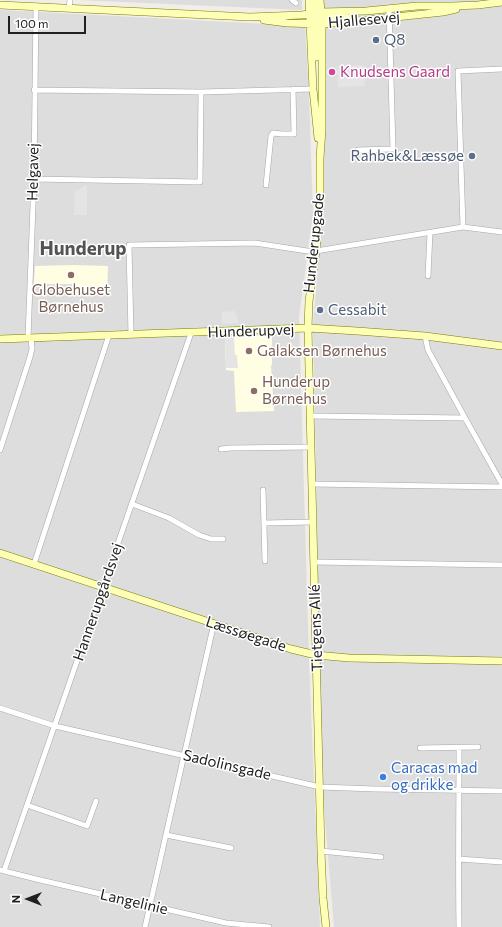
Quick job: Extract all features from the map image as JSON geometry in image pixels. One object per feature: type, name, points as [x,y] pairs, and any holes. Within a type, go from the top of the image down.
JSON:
[{"type":"main road","points":[[309,0],[315,19]]},
{"type":"main road","points":[[314,0],[315,19]]},
{"type":"main road","points":[[315,19],[320,0]]},
{"type":"main road","name":"Hjallesevej","points":[[250,17],[302,15],[315,19],[358,21],[443,12],[502,2]]},
{"type":"main road","name":"Hjallesevej","points":[[0,5],[36,6],[69,4],[250,17],[287,23],[359,11],[417,6],[478,5]]},
{"type":"main road","name":"Hunderupgade","points":[[315,19],[313,89],[320,158]]},
{"type":"main road","name":"Hunderupgade","points":[[308,328],[309,301],[316,251],[320,198],[322,128],[322,94],[317,87],[315,19]]},
{"type":"main road","name":"Hunderupvej","points":[[0,339],[308,328],[425,336],[502,346]]},
{"type":"main road","name":"Tietgens Allé","points":[[308,328],[321,851],[326,927]]},
{"type":"main road","name":"Læssøegade","points":[[0,553],[291,649],[316,655],[349,658],[502,661]]},
{"type":"street","name":"Helgavej","points":[[0,450],[32,349],[30,338],[36,6]]},
{"type":"street","points":[[358,150],[393,149],[389,18],[386,9]]},
{"type":"street","points":[[463,228],[458,71],[502,69]]},
{"type":"street","points":[[266,185],[271,136],[273,133],[294,134],[293,89]]},
{"type":"street","points":[[34,90],[201,92],[313,89]]},
{"type":"street","points":[[34,179],[200,182],[201,92]]},
{"type":"street","points":[[131,335],[129,245],[255,243],[316,251],[463,228],[502,232]]},
{"type":"street","points":[[428,276],[430,233]]},
{"type":"street","name":"Hannerupgårdsvej","points":[[2,871],[55,726],[191,333]]},
{"type":"street","points":[[34,564],[108,336]]},
{"type":"street","points":[[312,484],[502,485],[428,350],[425,336]]},
{"type":"street","points":[[310,416],[464,418]]},
{"type":"street","points":[[221,449],[311,447]]},
{"type":"street","points":[[263,490],[265,561]]},
{"type":"street","points":[[132,504],[169,518],[199,535],[211,539],[223,539]]},
{"type":"street","points":[[264,523],[313,522]]},
{"type":"street","points":[[314,562],[502,565]]},
{"type":"street","points":[[145,927],[214,623]]},
{"type":"street","name":"Sadolinsgade","points":[[0,708],[55,726],[320,787],[502,792]]},
{"type":"street","points":[[420,748],[478,747]]},
{"type":"street","points":[[459,748],[459,927]]},
{"type":"street","points":[[26,805],[87,826],[96,801]]},
{"type":"street","points":[[166,835],[231,848]]},
{"type":"street","points":[[321,851],[381,857]]},
{"type":"street","points":[[458,859],[502,862]]},
{"type":"street","name":"Langelinie","points":[[2,871],[226,925],[269,927]]},
{"type":"shaded area","points":[[79,0],[302,0],[302,10]]},
{"type":"shaded area","points":[[316,0],[502,0],[502,927],[334,927],[322,785],[313,325],[323,208]]},
{"type":"shaded area","points":[[0,10],[305,26],[313,213],[299,317],[309,661],[320,927],[0,927]]},
{"type":"shaded area","points":[[364,65],[365,86],[338,87],[337,66]]},
{"type":"shaded area","points":[[84,186],[87,186],[87,215],[74,215],[75,190],[78,190]]},
{"type":"shaded area","name":"Globehuset Børnehus","points":[[35,266],[108,266],[107,294],[72,294],[72,284],[34,284]]},
{"type":"shaded area","points":[[235,311],[238,323],[222,324],[222,312]]},
{"type":"shaded area","points":[[272,335],[271,365],[274,411],[236,412],[234,371],[226,370],[225,337]]},
{"type":"shaded area","points":[[225,337],[234,337],[235,355],[237,355],[238,368],[226,368]]},
{"type":"place","name":"Q8","points":[[376,40]]},
{"type":"place","name":"Knudsens Gaard","points":[[332,72]]},
{"type":"place","name":"Rahbek&Læssøe","points":[[472,156]]},
{"type":"place","name":"Globehuset Børnehus","points":[[71,275]]},
{"type":"place","name":"Cessabit","points":[[320,310]]},
{"type":"place","name":"Galaksen Børnehus","points":[[249,351]]},
{"type":"place","name":"Hunderup Børnehus","points":[[254,391]]},
{"type":"place","name":"Caracas mad og drikke","points":[[383,777]]},
{"type":"district","name":"Hunderup","points":[[83,249]]}]
